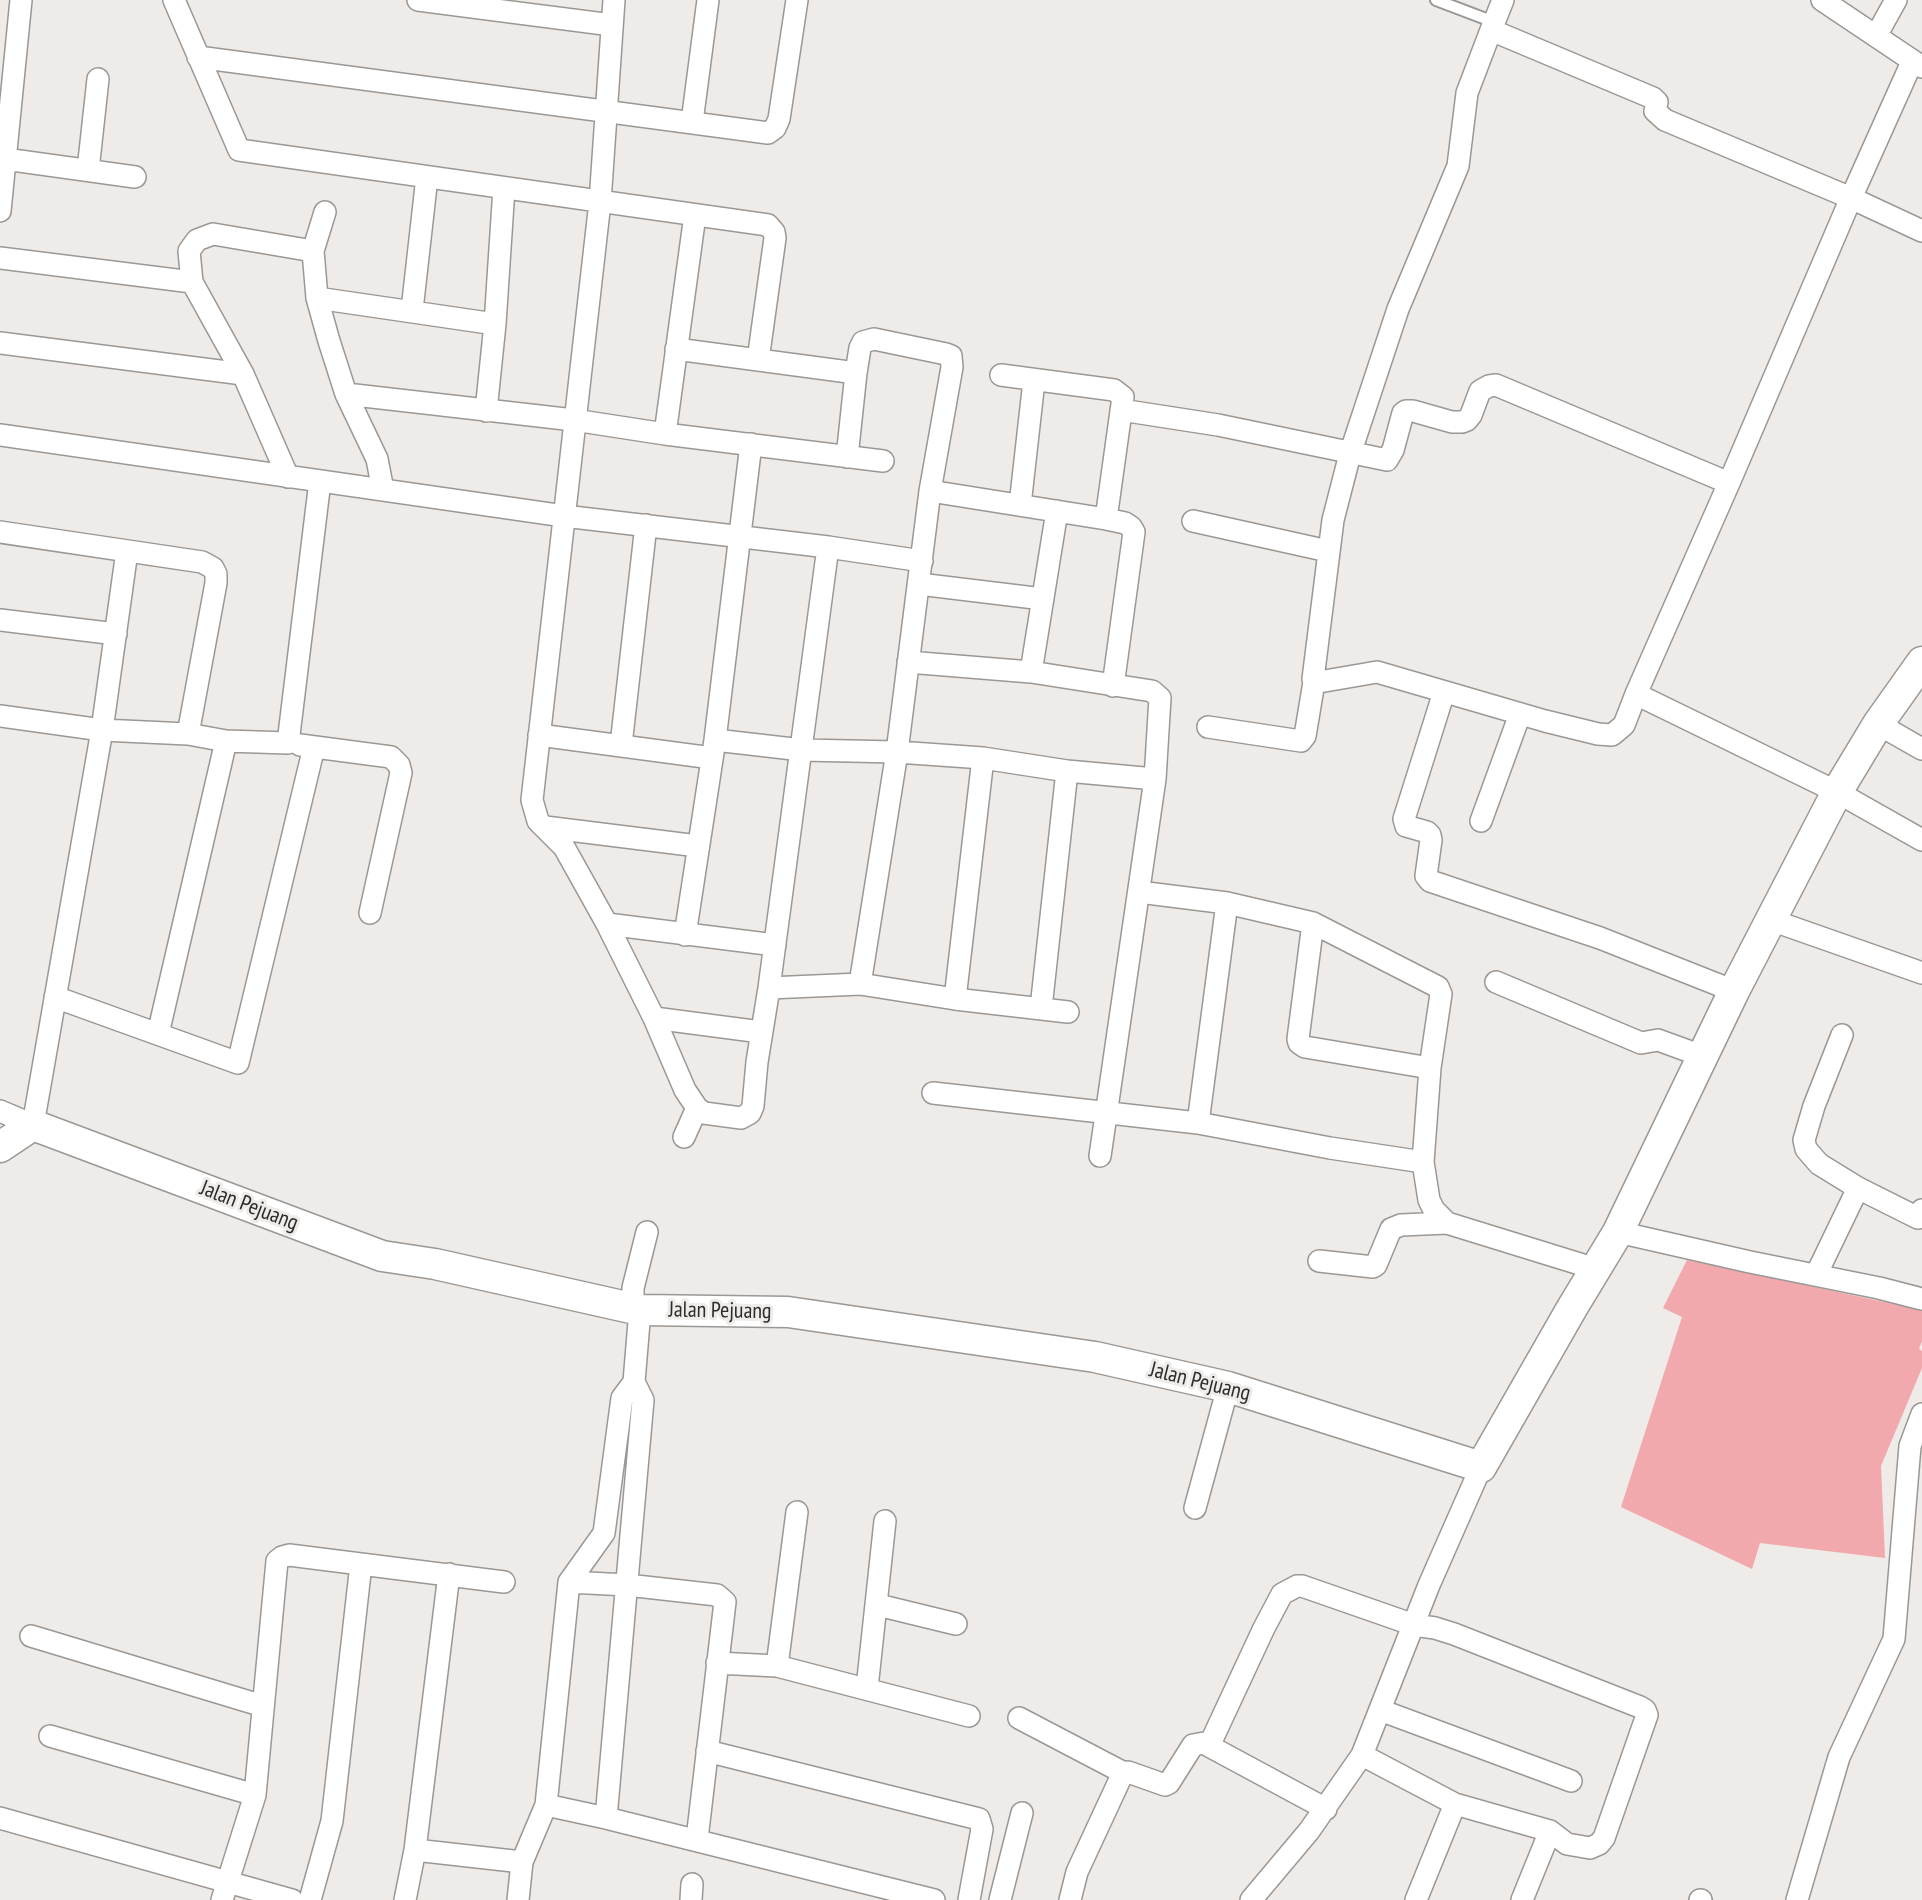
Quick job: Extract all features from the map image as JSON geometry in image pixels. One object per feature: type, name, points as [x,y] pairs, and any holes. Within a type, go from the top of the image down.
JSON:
[{"type":"street","points":[[0,211],[21,0]]},
{"type":"street","points":[[174,0],[239,150],[768,225],[774,232],[758,360]]},
{"type":"street","points":[[418,0],[612,25]]},
{"type":"street","points":[[614,0],[600,202],[532,800],[538,821],[564,847],[606,924],[654,1018],[685,1090],[697,1108],[704,1113],[741,1118],[750,1113],[753,1106],[761,1032],[802,750],[828,547]]},
{"type":"street","points":[[692,122],[708,0]]},
{"type":"street","points":[[198,57],[768,133],[775,128],[779,119],[797,0]]},
{"type":"street","points":[[1208,726],[1301,741],[1305,736],[1314,682],[1312,675],[1328,551],[1333,520],[1350,454],[1398,309],[1458,166],[1467,93],[1503,0]]},
{"type":"street","points":[[1314,682],[1377,672],[1583,731],[1612,735],[1624,725],[1851,198],[1917,64],[1822,0]]},
{"type":"street","points":[[1876,36],[1896,0]]},
{"type":"street","points":[[1492,26],[1653,98],[1656,102],[1655,111],[1665,120],[1851,198],[1922,231]]},
{"type":"street","points":[[88,170],[98,78]]},
{"type":"street","points":[[5,159],[135,177]]},
{"type":"street","points":[[412,310],[427,177]]},
{"type":"street","points":[[486,411],[495,324],[504,188]]},
{"type":"street","points":[[325,212],[313,251],[317,298],[346,394],[377,459],[383,490]]},
{"type":"street","points":[[665,434],[695,215]]},
{"type":"street","points":[[288,477],[243,374],[192,282],[189,251],[197,240],[213,234],[313,251]]},
{"type":"street","points":[[0,258],[192,282]]},
{"type":"street","points":[[317,298],[412,310],[495,324]]},
{"type":"street","points":[[847,457],[856,372],[863,342],[869,339],[925,349],[951,357],[952,367],[930,491],[897,753],[860,984]]},
{"type":"street","points":[[0,343],[243,374]]},
{"type":"street","points":[[676,349],[856,372]]},
{"type":"street","points":[[1001,375],[1114,390],[1123,397],[1106,519]]},
{"type":"street","points":[[1020,505],[1034,381]]},
{"type":"street","points":[[1121,410],[1218,425],[1387,460],[1393,450],[1403,413],[1413,411],[1452,422],[1462,422],[1471,415],[1480,391],[1496,385],[1729,483]]},
{"type":"street","points":[[346,394],[574,420],[665,434],[883,461]]},
{"type":"street","points":[[0,435],[564,516],[828,547],[922,561]]},
{"type":"street","points":[[685,935],[713,749],[751,444]]},
{"type":"street","points":[[288,743],[320,481]]},
{"type":"street","points":[[930,491],[1106,519],[1125,523],[1134,532],[1113,686]]},
{"type":"street","points":[[1031,672],[1057,511]]},
{"type":"street","points":[[1193,521],[1328,551]]},
{"type":"street","points":[[621,746],[646,525]]},
{"type":"street","points":[[0,532],[202,562],[213,568],[216,583],[188,734]]},
{"type":"street","points":[[0,1147],[33,1125],[102,730],[127,551]]},
{"type":"street","points":[[919,584],[1043,599]]},
{"type":"street","points":[[0,620],[116,634]]},
{"type":"street","points":[[908,662],[1031,672],[1152,691],[1160,698],[1155,779],[1100,1156]]},
{"type":"street","points":[[1251,1900],[1326,1809],[1362,1755],[1481,1467],[1618,1232],[1734,991],[1837,792],[1878,724],[1920,669]]},
{"type":"street","points":[[1444,692],[1404,819],[1406,826],[1430,835],[1426,876],[1430,881],[1600,938],[1734,991]]},
{"type":"street","points":[[1636,694],[1837,792],[1922,840]]},
{"type":"street","points":[[1481,821],[1520,714]]},
{"type":"street","points":[[0,716],[102,730],[188,734],[226,741],[288,743],[391,757],[399,765],[401,773],[370,913]]},
{"type":"street","points":[[1878,724],[1922,749]]},
{"type":"street","points":[[539,735],[621,746],[897,753],[983,758],[1068,771],[1155,779]]},
{"type":"street","points":[[158,1034],[226,741]]},
{"type":"street","points":[[55,997],[238,1063],[314,747]]},
{"type":"street","points":[[955,999],[983,758]]},
{"type":"street","points":[[1041,1008],[1068,771]]},
{"type":"street","points":[[545,827],[698,846]]},
{"type":"street","points":[[1139,892],[1227,903],[1313,923],[1438,987],[1441,994],[1430,1068],[1423,1162],[1429,1200],[1434,1210],[1447,1223]]},
{"type":"street","points":[[1197,1123],[1227,903]]},
{"type":"street","points":[[1771,920],[1922,973]]},
{"type":"street","points":[[1313,923],[1299,1043],[1305,1047],[1430,1068]]},
{"type":"street","points":[[606,924],[775,945]]},
{"type":"street","points":[[1496,982],[1641,1042],[1658,1041],[1702,1056]]},
{"type":"street","points":[[769,988],[860,984],[955,999],[1068,1012]]},
{"type":"street","points":[[654,1018],[761,1032]]},
{"type":"street","points":[[1842,1035],[1814,1106],[1804,1145],[1808,1154],[1819,1164],[1858,1188],[1918,1218],[1922,1210]]},
{"type":"street","points":[[933,1093],[1197,1123],[1330,1148],[1423,1162]]},
{"type":"street","points":[[684,1137],[697,1108]]},
{"type":"street","points":[[0,1111],[33,1125]]},
{"type":"street","name":"Jalan Pejuang","points":[[33,1125],[382,1256],[435,1264],[640,1311],[788,1312],[1095,1357],[1228,1388],[1481,1467]]},
{"type":"street","points":[[1815,1275],[1858,1188]]},
{"type":"street","points":[[1319,1261],[1373,1267],[1376,1265],[1390,1229],[1401,1225],[1447,1223],[1596,1269]]},
{"type":"street","points":[[606,1818],[643,1400],[634,1382],[640,1311],[633,1300],[633,1288],[647,1232]]},
{"type":"street","points":[[1618,1232],[1750,1263],[1879,1288],[1922,1299]]},
{"type":"street","points":[[518,1900],[522,1862],[546,1805],[568,1582],[604,1533],[622,1398],[634,1382]]},
{"type":"street","points":[[1196,1508],[1228,1388]]},
{"type":"street","points":[[1797,1900],[1839,1757],[1894,1639],[1910,1446],[1922,1414]]},
{"type":"street","points":[[777,1665],[797,1512]]},
{"type":"street","points":[[867,1688],[878,1605],[885,1521]]},
{"type":"street","points":[[604,1533],[630,1535]]},
{"type":"street","points":[[225,1891],[255,1795],[277,1561],[289,1555],[504,1582]]},
{"type":"street","points":[[309,1900],[332,1821],[361,1564]]},
{"type":"street","points":[[405,1900],[415,1850],[449,1574]]},
{"type":"street","points":[[568,1582],[627,1585],[717,1595],[722,1598],[726,1608],[717,1663],[697,1839]]},
{"type":"street","points":[[1209,1746],[1282,1594],[1287,1590],[1302,1586],[1414,1625],[1436,1628],[1454,1634],[1645,1710],[1647,1715],[1602,1841],[1594,1848],[1568,1844],[1550,1831],[1455,1804],[1362,1755]]},
{"type":"street","points":[[878,1605],[956,1624]]},
{"type":"street","points":[[31,1636],[263,1706]]},
{"type":"street","points":[[717,1663],[777,1665],[969,1716]]},
{"type":"street","points":[[1380,1710],[1571,1781]]},
{"type":"street","points":[[1019,1718],[1124,1773],[1128,1772],[1165,1785],[1169,1783],[1193,1745],[1204,1743],[1326,1809]]},
{"type":"street","points":[[50,1736],[255,1795]]},
{"type":"street","points":[[707,1751],[979,1819],[982,1829],[969,1900]]},
{"type":"street","points":[[1070,1900],[1077,1872],[1124,1773]]},
{"type":"street","points":[[1416,1900],[1455,1804]]},
{"type":"street","points":[[546,1805],[697,1839],[934,1900]]},
{"type":"street","points":[[1000,1900],[1022,1813]]},
{"type":"street","points":[[0,1818],[225,1891],[292,1900]]},
{"type":"street","points":[[1522,1900],[1550,1831]]},
{"type":"street","points":[[415,1850],[522,1862]]},
{"type":"lane","points":[[1436,0],[1492,26]]},
{"type":"shaded area","points":[[1687,1260],[1922,1310],[1922,1341],[1919,1349],[1922,1351],[1922,1368],[1881,1466],[1885,1558],[1760,1543],[1752,1569],[1621,1507],[1682,1317],[1663,1308]]}]
